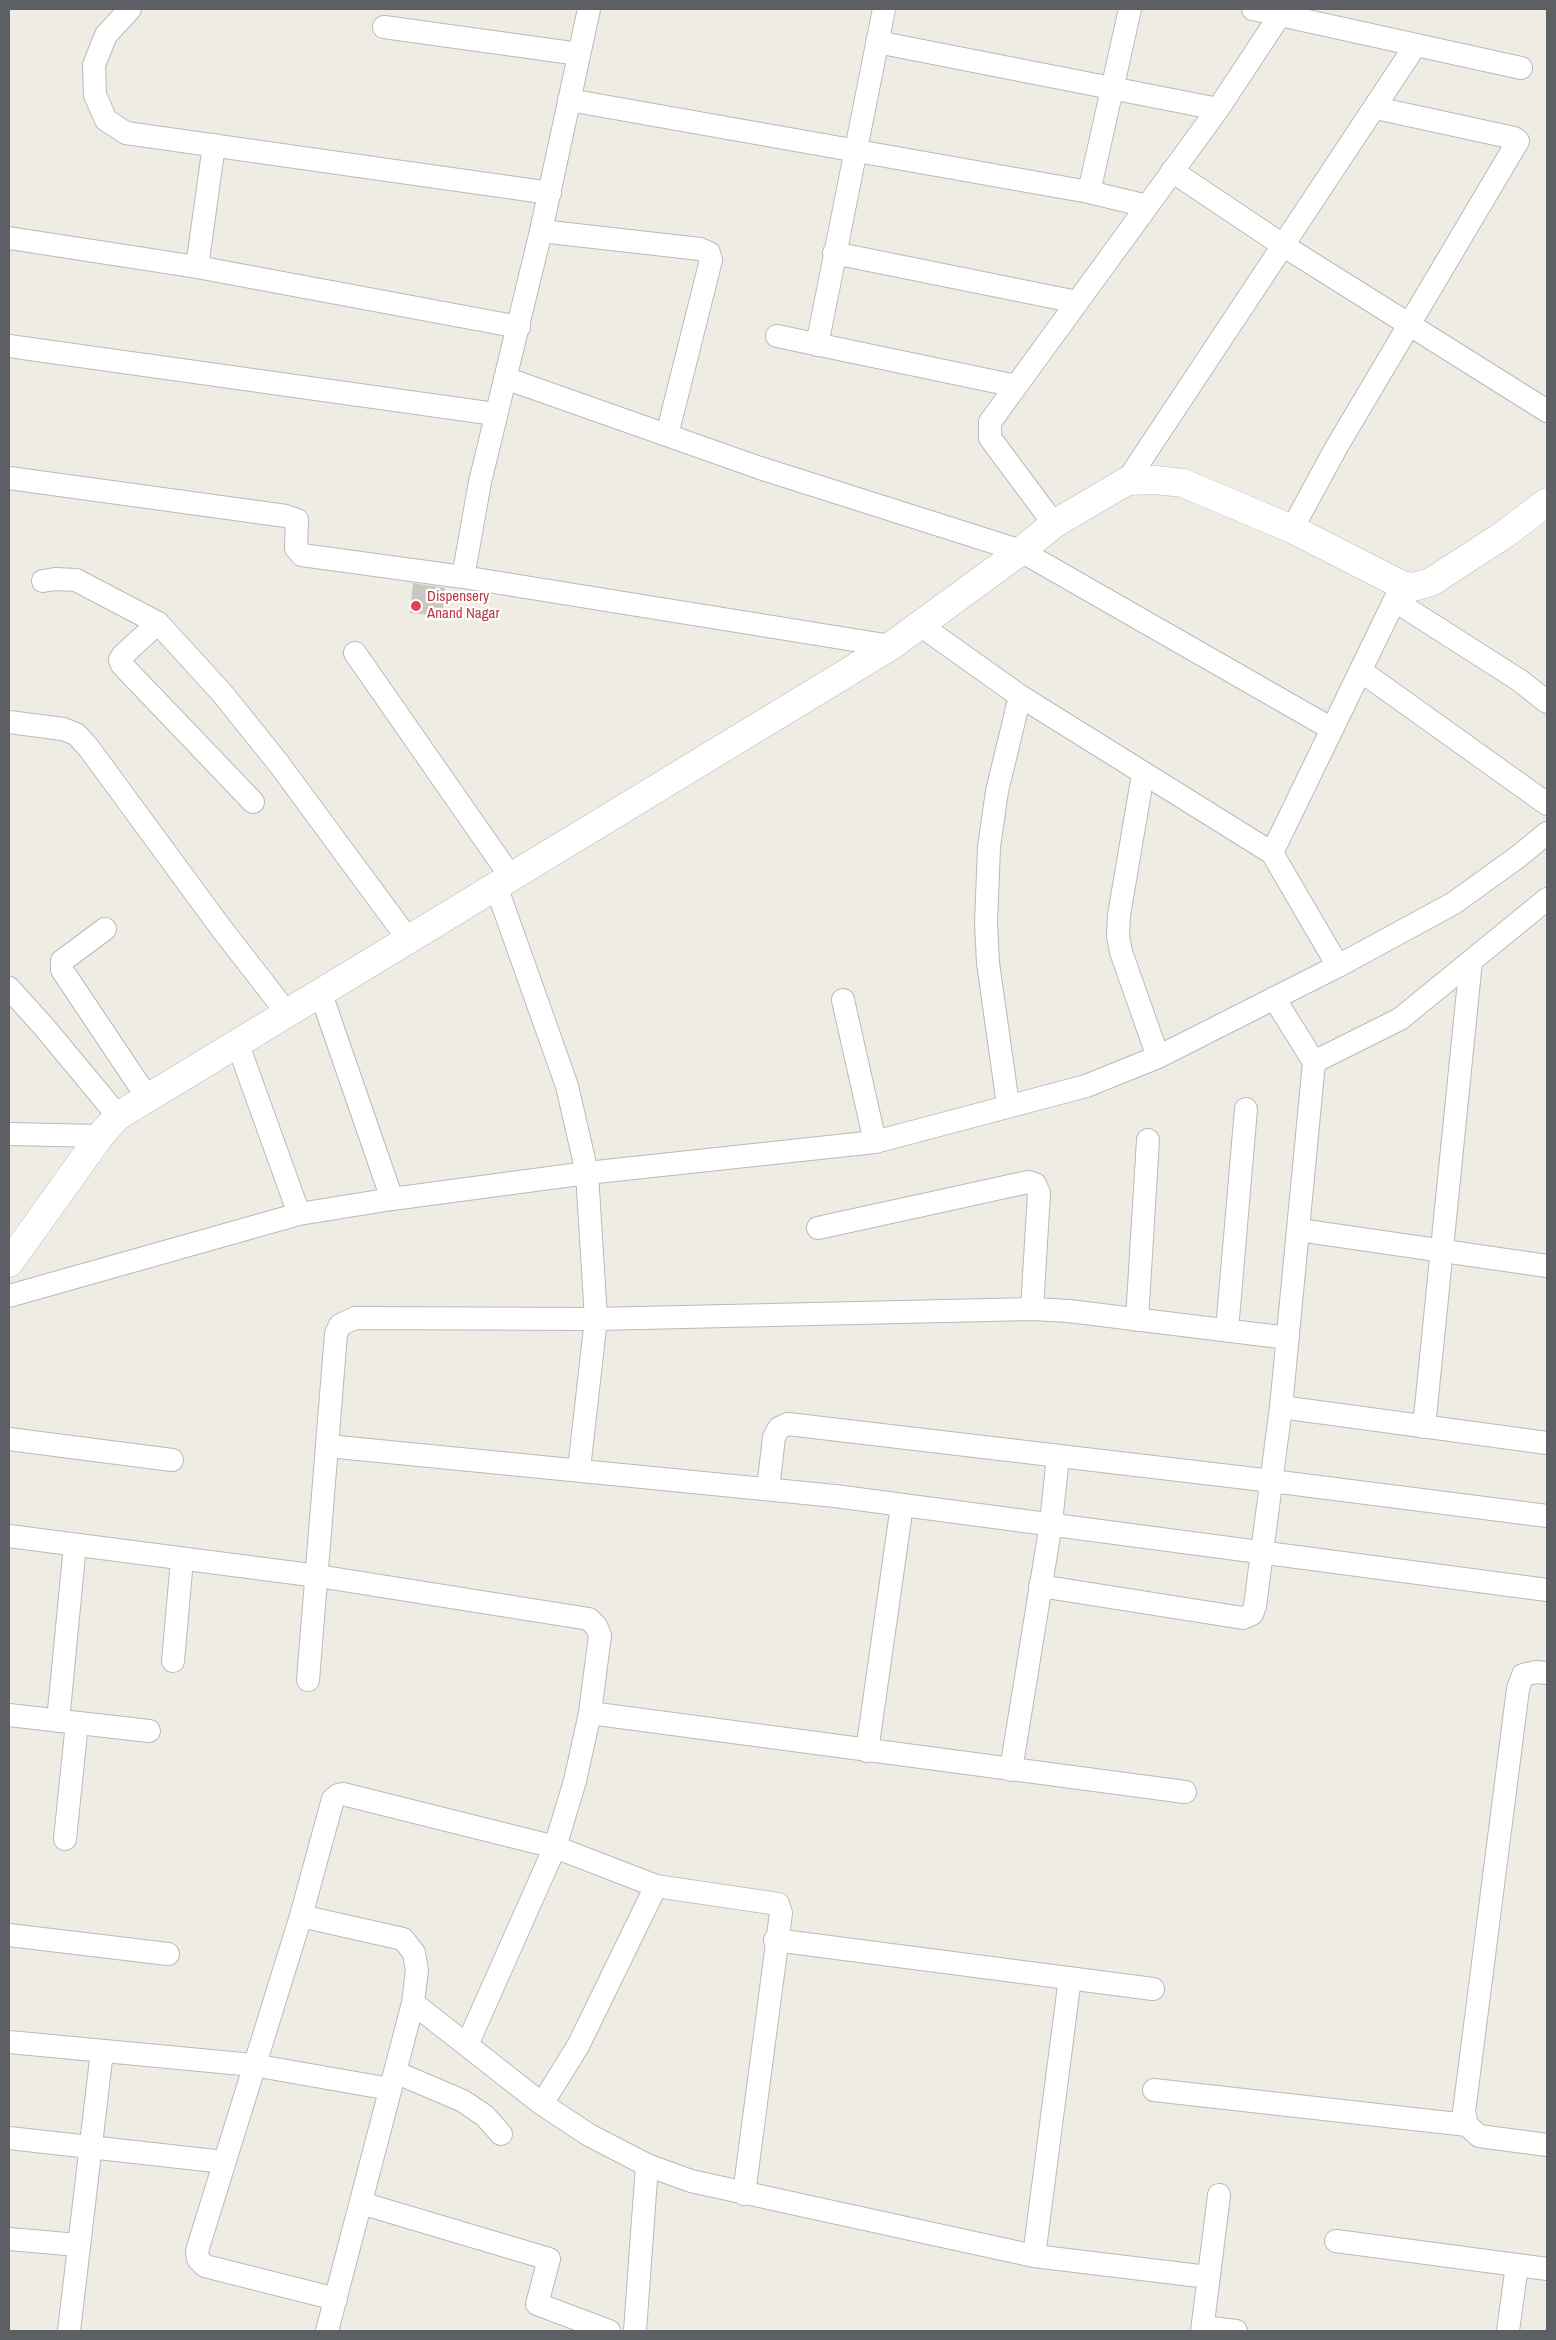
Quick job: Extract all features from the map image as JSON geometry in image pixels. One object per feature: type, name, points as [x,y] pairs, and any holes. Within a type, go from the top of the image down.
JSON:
[{"type":"street","points":[[130,9],[106,35],[94,65],[95,95],[106,120],[126,133],[550,193]]},
{"type":"street","points":[[463,577],[480,482],[495,414],[519,327],[589,9]]},
{"type":"street","points":[[817,345],[884,9]]},
{"type":"street","points":[[1089,192],[1130,9]]},
{"type":"street","points":[[1254,9],[1281,12],[1415,46],[1521,68]]},
{"type":"street","points":[[1054,524],[990,438],[990,422],[1218,109],[1281,12]]},
{"type":"street","points":[[384,27],[580,54]]},
{"type":"street","points":[[877,42],[1218,109]]},
{"type":"street","points":[[9,1263],[100,1136],[118,1116],[890,646],[1021,551],[1054,524],[1127,481],[1376,108],[1415,46]]},
{"type":"street","points":[[569,100],[1089,192],[1147,206]]},
{"type":"street","points":[[1292,529],[1336,448],[1518,141],[1514,138],[1376,108]]},
{"type":"street","points":[[197,267],[214,145]]},
{"type":"street","points":[[1172,171],[1284,246],[1547,411]]},
{"type":"street","points":[[541,231],[700,250],[709,253],[711,260],[667,435]]},
{"type":"street","points":[[9,238],[197,267],[519,327]]},
{"type":"street","points":[[834,253],[1077,302]]},
{"type":"street","points":[[777,336],[1016,386]]},
{"type":"street","points":[[9,346],[495,414]]},
{"type":"street","points":[[506,378],[760,468],[1021,551],[1332,729]]},
{"type":"street","points":[[9,478],[286,516],[297,520],[296,548],[302,555],[463,577],[890,646]]},
{"type":"street","points":[[1127,481],[1155,480],[1183,483],[1292,529],[1399,593],[1547,702]]},
{"type":"street","points":[[1272,853],[1399,593],[1431,582],[1547,502]]},
{"type":"street","points":[[44,581],[55,579],[76,580],[158,623],[222,693],[279,764],[408,939]]},
{"type":"street","points":[[158,623],[123,655],[120,660],[122,665],[253,802]]},
{"type":"street","points":[[920,625],[1020,696],[1272,853],[1338,966]]},
{"type":"street","points":[[355,653],[504,881],[567,1086],[587,1173],[596,1319],[579,1469]]},
{"type":"street","points":[[1361,672],[1547,804]]},
{"type":"street","points":[[1519,680],[1547,682]]},
{"type":"street","points":[[1008,1105],[988,963],[986,923],[989,847],[997,791],[1020,696]]},
{"type":"street","points":[[9,722],[63,729],[76,734],[88,747],[221,928],[286,1012]]},
{"type":"street","points":[[1143,774],[1119,915],[1118,936],[1121,952],[1158,1057]]},
{"type":"street","points":[[9,1296],[299,1214],[392,1199],[587,1173],[875,1142],[1008,1105],[1086,1086],[1158,1057],[1338,966],[1454,903],[1520,856],[1547,833]]},
{"type":"street","points":[[1314,1062],[1400,1019],[1547,899]]},
{"type":"street","points":[[105,929],[62,961],[62,970],[147,1097]]},
{"type":"street","points":[[1424,1427],[1471,961]]},
{"type":"street","points":[[9,988],[118,1116]]},
{"type":"street","points":[[321,994],[392,1199]]},
{"type":"street","points":[[1040,1586],[1244,1618],[1252,1614],[1255,1606],[1281,1407],[1314,1062],[1274,998]]},
{"type":"street","points":[[843,1000],[875,1142]]},
{"type":"street","points":[[237,1042],[299,1214]]},
{"type":"street","points":[[1227,1330],[1246,1109]]},
{"type":"street","points":[[9,1134],[100,1136]]},
{"type":"street","points":[[1137,1320],[1148,1140]]},
{"type":"street","points":[[818,1228],[1028,1182],[1035,1184],[1038,1193],[1032,1309]]},
{"type":"street","points":[[1299,1230],[1547,1266]]},
{"type":"street","points":[[308,1680],[318,1576],[336,1334],[340,1325],[354,1318],[596,1319],[1032,1309],[1288,1338]]},
{"type":"street","points":[[1281,1407],[1547,1443]]},
{"type":"street","points":[[768,1489],[774,1437],[779,1428],[788,1424],[1272,1481],[1547,1516]]},
{"type":"street","points":[[9,1439],[172,1460]]},
{"type":"street","points":[[328,1446],[579,1469],[902,1504],[1547,1590]]},
{"type":"street","points":[[1011,1770],[1051,1523],[1058,1456]]},
{"type":"street","points":[[867,1751],[902,1504]]},
{"type":"street","points":[[9,1536],[182,1560],[318,1576],[589,1619],[600,1635],[590,1713],[575,1781],[555,1847],[467,2045]]},
{"type":"street","points":[[65,1839],[67,1722],[75,1545]]},
{"type":"street","points":[[173,1662],[182,1560]]},
{"type":"street","points":[[1547,1673],[1536,1672],[1523,1675],[1518,1689],[1464,2112],[1467,2125],[1479,2136],[1547,2145]]},
{"type":"street","points":[[590,1713],[1185,1792]]},
{"type":"street","points":[[9,1715],[150,1731]]},
{"type":"street","points":[[336,2299],[205,2266],[198,2259],[196,2251],[301,1916],[334,1799],[338,1795],[343,1794],[555,1847],[656,1886],[778,1904],[781,1913],[775,1940],[744,2194]]},
{"type":"street","points":[[542,2104],[578,2046],[656,1886]]},
{"type":"street","points":[[301,1916],[403,1939],[414,1953],[417,1970],[413,2002],[328,2331]]},
{"type":"street","points":[[9,1935],[168,1954]]},
{"type":"street","points":[[775,1940],[1153,1989]]},
{"type":"street","points":[[1034,2256],[1070,1978]]},
{"type":"street","points":[[413,2002],[542,2104],[588,2135],[647,2165],[691,2181],[1034,2256],[1208,2277]]},
{"type":"street","points":[[9,2042],[393,2080],[463,2101],[485,2116],[502,2134]]},
{"type":"street","points":[[69,2331],[102,2050]]},
{"type":"street","points":[[1154,2090],[1467,2125]]},
{"type":"street","points":[[9,2138],[224,2162]]},
{"type":"street","points":[[635,2331],[647,2165]]},
{"type":"street","points":[[1218,2195],[1202,2329],[1236,2331]]},
{"type":"street","points":[[361,2203],[549,2259],[537,2304],[609,2331]]},
{"type":"street","points":[[9,2239],[78,2245]]},
{"type":"street","points":[[1336,2241],[1547,2269]]},
{"type":"street","points":[[1508,2331],[1517,2265]]},
{"type":"building","points":[[413,583],[445,588],[442,616],[410,613]]},
{"type":"place","name":"Dispensery Anand Nagar","points":[[416,606]]}]
